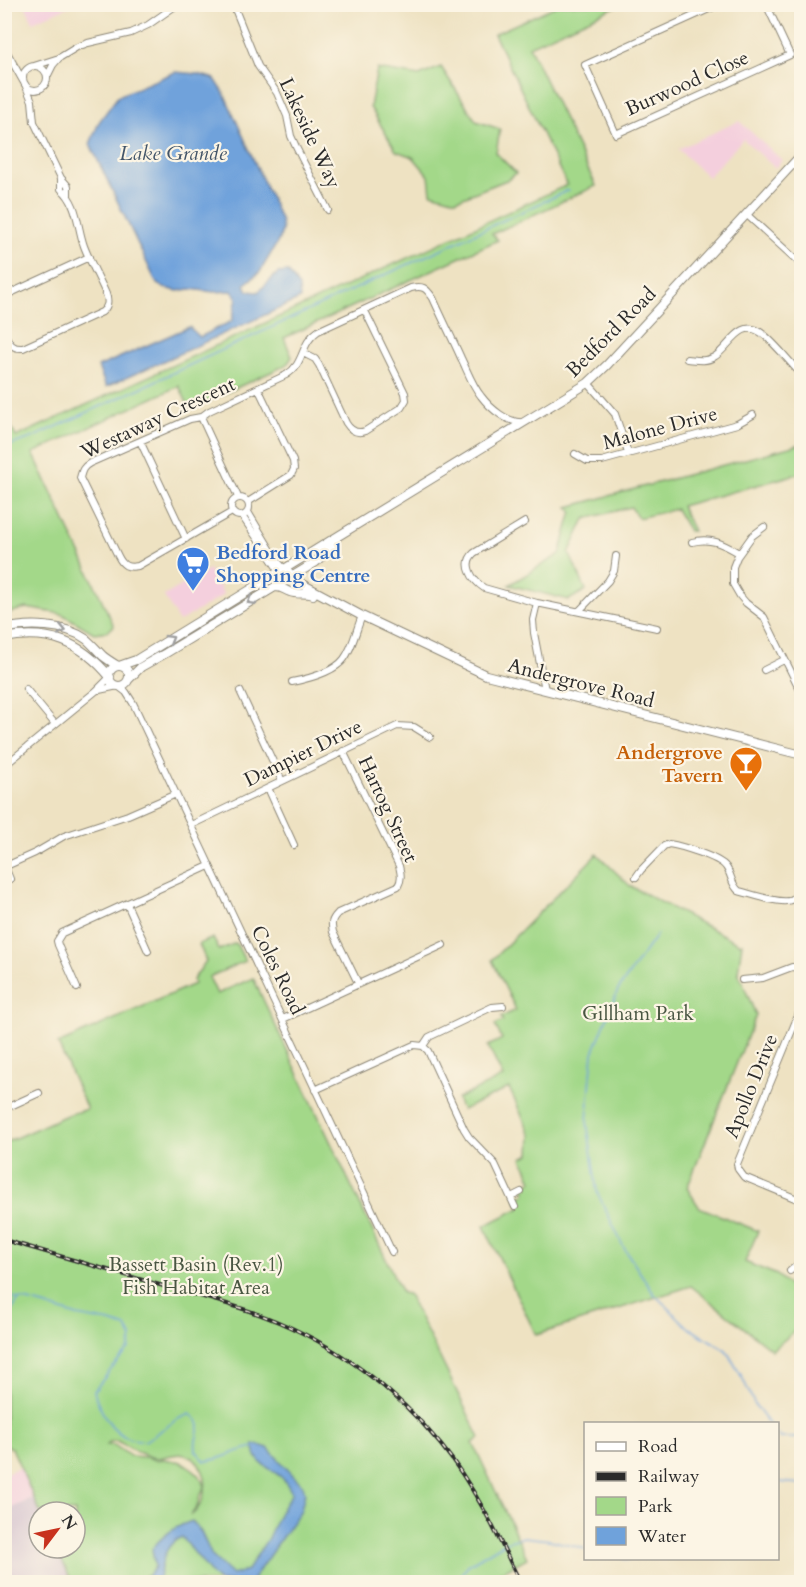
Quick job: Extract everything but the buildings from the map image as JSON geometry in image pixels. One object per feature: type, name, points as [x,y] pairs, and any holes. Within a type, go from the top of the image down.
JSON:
[{"type":"street","points":[[12,61],[34,66],[44,71],[45,83],[39,89],[32,90],[24,83],[24,73],[27,69],[34,66],[59,57],[76,47],[131,33],[148,25],[178,4]]},
{"type":"street","name":"Lakeside Way","points":[[233,4],[258,66],[277,93],[288,116],[291,136],[328,210]]},
{"type":"street","name":"Burwood Close","points":[[720,4],[585,65],[616,134],[790,55],[766,4]]},
{"type":"street","points":[[4,47],[24,83],[32,105],[34,122],[61,178],[68,185],[68,195],[83,241],[107,296],[107,305],[100,312],[23,348],[15,348],[11,345],[4,333]]},
{"type":"street","points":[[32,105],[59,57]]},
{"type":"street","name":"Bedford Road","points":[[118,666],[136,660],[588,383],[801,154]]},
{"type":"street","points":[[746,214],[801,265]]},
{"type":"street","points":[[4,296],[89,256]]},
{"type":"street","name":"Westaway Crescent","points":[[232,512],[138,566],[128,567],[122,564],[117,556],[80,478],[83,467],[190,419],[201,417],[209,411],[292,372],[297,367],[308,339],[318,331],[419,286],[426,289],[433,298],[480,396],[503,416]]},
{"type":"street","points":[[303,353],[315,359],[320,365],[346,423],[354,432],[365,430],[401,408],[406,400],[405,393],[365,310]]},
{"type":"street","points":[[687,359],[702,360],[713,357],[721,352],[737,333],[753,330],[764,334],[801,375]]},
{"type":"street","points":[[588,383],[615,414],[628,453]]},
{"type":"street","points":[[248,502],[291,475],[294,469],[293,461],[258,388]]},
{"type":"street","name":"Malone Drive","points":[[575,454],[587,461],[602,461],[737,424],[753,415]]},
{"type":"street","points":[[503,416],[517,423],[526,422]]},
{"type":"street","points":[[503,416],[506,429],[504,434]]},
{"type":"street","points":[[201,417],[238,498]]},
{"type":"street","points":[[140,441],[186,539]]},
{"type":"street","points":[[238,498],[244,498],[248,502],[248,512],[282,571],[242,516],[232,512],[231,503],[238,498]]},
{"type":"street","points":[[242,516],[248,512]]},
{"type":"street","points":[[525,522],[469,558],[470,572],[478,584],[484,588],[537,603],[657,628]]},
{"type":"street","points":[[764,527],[753,535],[739,553],[733,567],[733,584],[746,603],[764,617],[801,694]]},
{"type":"street","name":"Bedford Road","points":[[128,680],[142,666],[318,560],[348,530]]},
{"type":"street","points":[[692,542],[710,540],[720,542],[739,553]]},
{"type":"street","points":[[579,611],[608,581],[614,571],[616,556]]},
{"type":"street","name":"Andergrove Road","points":[[282,571],[300,588],[364,617]]},
{"type":"street","name":"Andergrove Road","points":[[290,578],[364,617],[486,675],[801,755]]},
{"type":"street","points":[[273,588],[281,587],[293,593],[313,595]]},
{"type":"street","points":[[537,603],[533,620],[534,633],[545,690]]},
{"type":"street","points":[[292,682],[308,679],[340,663],[345,658],[364,617]]},
{"type":"street","points":[[4,629],[27,626],[68,631],[80,635],[104,657],[128,671],[128,680],[124,685],[96,691]]},
{"type":"street","points":[[4,638],[50,636],[72,644],[99,664],[112,682],[118,686]]},
{"type":"street","points":[[764,670],[784,660]]},
{"type":"street","points":[[4,766],[96,691],[110,677],[112,670],[118,666]]},
{"type":"street","name":"Coles Road","points":[[128,680],[133,703]]},
{"type":"street","name":"Coles Road","points":[[118,686],[127,693],[133,703],[392,1252]]},
{"type":"street","points":[[26,689],[54,724]]},
{"type":"street","points":[[240,691],[282,781]]},
{"type":"street","name":"Dampier Drive","points":[[191,825],[397,726],[414,727],[430,737]]},
{"type":"street","name":"Hartog Street","points":[[343,752],[399,866],[401,881],[390,891],[338,913],[333,918],[331,924],[333,932],[358,983]]},
{"type":"street","points":[[268,788],[294,845]]},
{"type":"street","points":[[10,879],[5,867],[64,836],[128,815],[176,794]]},
{"type":"street","points":[[636,877],[664,846],[669,844],[701,853],[724,864],[735,888],[740,891],[789,901],[798,894],[801,884]]},
{"type":"street","points":[[77,988],[57,941],[65,931],[209,866]]},
{"type":"street","points":[[127,904],[148,951]]},
{"type":"street","points":[[283,1019],[443,945]]},
{"type":"street","points":[[741,980],[763,978],[792,967],[801,968]]},
{"type":"street","points":[[423,1046],[429,1037],[492,1007],[503,1006]]},
{"type":"street","name":"Apollo Drive","points":[[801,1011],[737,1164],[738,1170],[744,1177],[801,1201]]},
{"type":"street","points":[[315,1090],[414,1045],[423,1046],[428,1051],[469,1137],[495,1164],[515,1207]]},
{"type":"street","points":[[4,1109],[39,1093]]},
{"type":"street","points":[[730,1174],[738,1170]]},
{"type":"street","points":[[511,1197],[521,1192]]},
{"type":"street","points":[[790,1271],[801,1262]]},
{"type":"shaded area","points":[[25,5],[72,5],[33,22]]},
{"type":"shaded area","points":[[739,121],[782,160],[775,168],[743,139],[708,177],[678,149]]},
{"type":"shaded area","points":[[209,569],[223,593],[222,596],[179,622],[164,596]]},
{"type":"shaded area","points":[[20,1467],[34,1498],[5,1511],[4,1474]]},
{"type":"shaded area","points":[[27,1501],[27,1560],[61,1560],[71,1582],[5,1582],[5,1511]]},
{"type":"green space","points":[[558,5],[619,5],[529,46],[596,186],[492,234],[498,240],[284,338],[292,357],[282,367],[190,409],[179,386],[33,453],[114,626],[108,631],[94,633],[62,614],[26,608],[5,614],[5,413],[16,437],[567,185],[494,34]]},
{"type":"green space","points":[[441,67],[476,121],[500,129],[496,153],[516,173],[509,179],[456,200],[431,193],[429,176],[413,157],[396,151],[370,107],[377,69],[419,76]]},
{"type":"green space","points":[[801,444],[801,473],[681,506],[693,531],[689,531],[676,509],[638,518],[631,507],[585,519],[569,553],[586,590],[569,600],[509,585],[560,554],[572,511],[568,507]]},
{"type":"green space","name":"Gillham Park","points":[[597,854],[630,886],[742,943],[738,972],[756,1015],[687,1188],[699,1207],[758,1231],[745,1262],[777,1275],[801,1296],[801,1326],[772,1350],[691,1286],[536,1335],[484,1226],[520,1208],[518,1198],[526,1194],[522,1186],[532,1181],[522,1158],[530,1154],[531,1135],[509,1088],[462,1110],[457,1099],[503,1077],[488,1046],[502,1039],[495,1025],[503,1021],[501,1017],[516,1010],[492,960]]},
{"type":"green space","name":"Bassett Basin (Rev.1) Fish Habitat Area","points":[[213,938],[219,950],[236,943],[245,961],[209,977],[217,994],[253,978],[402,1293],[408,1294],[480,1438],[473,1443],[527,1558],[496,1575],[500,1582],[145,1582],[146,1575],[142,1582],[72,1582],[62,1560],[87,1560],[87,1500],[35,1500],[12,1448],[5,1445],[4,1143],[67,1115],[87,1109],[58,1044],[194,984],[193,980],[206,961],[199,944]],"holes":[[[117,1441],[152,1457],[160,1458],[181,1454],[191,1457],[202,1470],[205,1487],[194,1470],[182,1462],[130,1456],[114,1445],[107,1445],[109,1442]],[[205,1487],[202,1500],[195,1512],[190,1516],[197,1507]]]},
{"type":"water","name":"Lake Grande","points":[[175,72],[198,74],[215,79],[224,93],[281,221],[280,238],[260,272],[245,284],[248,291],[258,292],[278,273],[288,272],[299,287],[300,299],[106,387],[98,367],[189,327],[200,337],[232,321],[237,298],[232,291],[214,292],[190,289],[178,291],[157,284],[90,144],[99,122],[118,96]]},
{"type":"water","points":[[254,1444],[268,1448],[303,1486],[305,1493],[301,1510],[251,1582],[220,1582],[182,1537],[167,1550],[158,1582],[144,1582],[155,1567],[152,1549],[170,1532],[192,1521],[201,1532],[212,1556],[232,1575],[247,1570],[267,1540],[292,1493],[283,1479],[259,1461]]},
{"type":"waterway","points":[[4,447],[32,438],[569,190]]},
{"type":"waterway","points":[[657,934],[618,990],[593,1053],[587,1121],[597,1192],[624,1248],[654,1294],[689,1328],[726,1350],[755,1405],[768,1422]]},
{"type":"waterway","points":[[4,1296],[18,1299]]},
{"type":"waterway","points":[[4,1318],[20,1299],[77,1316],[126,1327],[132,1338],[129,1349],[94,1391],[107,1420],[117,1432],[124,1436],[145,1441],[178,1419],[190,1414],[199,1423],[196,1451],[205,1461],[255,1447]]},
{"type":"waterway","points":[[779,1436],[802,1438]]},
{"type":"waterway","points":[[779,1482],[802,1484]]},
{"type":"waterway","points":[[456,1582],[468,1565],[506,1542],[524,1537],[550,1540],[584,1548]]},
{"type":"railway","points":[[4,1240],[252,1312],[316,1340],[339,1354],[384,1387],[423,1424],[441,1445],[475,1494],[520,1582]]},
{"type":"place","name":"Bedford Road Shopping Centre","points":[[193,592]]},
{"type":"place","name":"Andergrove Tavern","points":[[746,792]]}]
